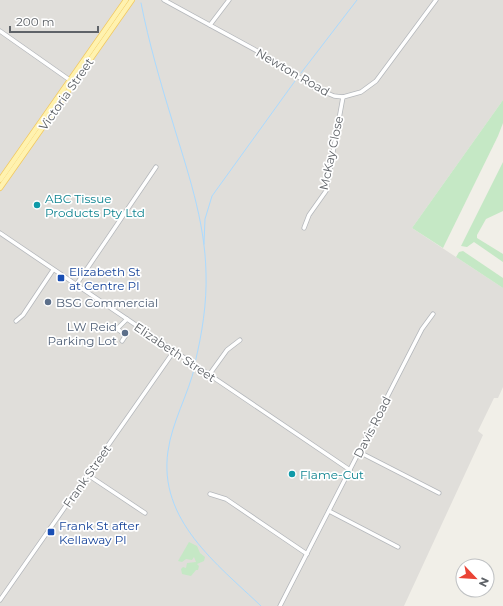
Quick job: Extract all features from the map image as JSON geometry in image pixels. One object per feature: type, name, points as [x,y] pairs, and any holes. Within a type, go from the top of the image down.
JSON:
[{"type":"main road","name":"Victoria Street","points":[[0,188],[126,0]]},
{"type":"main road","name":"Victoria Street","points":[[0,180],[132,0]]},
{"type":"street","name":"Newton Road","points":[[164,0],[270,58],[319,91],[334,96],[343,97],[361,92],[376,81],[436,0]]},
{"type":"street","points":[[210,25],[229,0]]},
{"type":"street","points":[[0,31],[72,82]]},
{"type":"street","name":"McKay Close","points":[[304,228],[309,215],[326,191],[343,97]]},
{"type":"street","points":[[76,285],[156,167]]},
{"type":"street","name":"Elizabeth Street","points":[[0,233],[350,470]]},
{"type":"street","points":[[16,320],[23,315],[53,270]]},
{"type":"street","name":"Davis Road","points":[[280,606],[422,329],[433,314]]},
{"type":"street","points":[[122,342],[126,335],[117,329],[127,319]]},
{"type":"street","points":[[209,375],[231,346],[240,340]]},
{"type":"street","name":"Frank Street","points":[[0,600],[174,351]]},
{"type":"street","points":[[359,452],[439,493]]},
{"type":"street","points":[[88,475],[145,513]]},
{"type":"street","points":[[210,494],[226,499],[306,554]]},
{"type":"street","points":[[329,511],[398,547]]},
{"type":"shaded area","points":[[0,0],[503,0],[503,100],[412,228],[503,288],[503,387],[498,398],[494,398],[478,431],[483,435],[404,606],[0,606]]},
{"type":"green space","points":[[503,100],[503,123],[498,136],[443,248],[412,228]]},
{"type":"green space","points":[[503,162],[503,211],[486,219],[477,235],[477,238],[503,254],[503,262],[474,242],[467,247],[461,246]]},
{"type":"green space","points":[[463,251],[503,278],[503,288],[456,257],[459,252]]},
{"type":"green space","points":[[189,542],[197,546],[200,553],[205,557],[204,561],[197,564],[199,566],[198,570],[196,570],[191,576],[182,574],[181,569],[183,567],[186,568],[187,563],[196,562],[194,557],[192,560],[186,559],[182,562],[178,561]]},
{"type":"waterway","points":[[301,73],[357,0]]},
{"type":"waterway","points":[[141,3],[155,62],[199,214],[205,253],[206,296],[202,330],[195,363]]},
{"type":"waterway","points":[[204,244],[205,219],[212,196],[295,81]]},
{"type":"waterway","points":[[195,366],[176,419],[168,451],[167,476],[172,498],[181,519],[194,539],[226,574],[261,606]]},
{"type":"place","name":"ABC Tissue Products Pty Ltd","points":[[37,205]]},
{"type":"place","name":"Elizabeth St at Centre Pl","points":[[61,278]]},
{"type":"place","name":"BSG Commercial","points":[[48,302]]},
{"type":"place","name":"LW Reid Parking Lot","points":[[125,333]]},
{"type":"place","name":"Flame-Cut","points":[[292,474]]},
{"type":"place","name":"Frank St after Kellaway Pl","points":[[51,532]]}]
